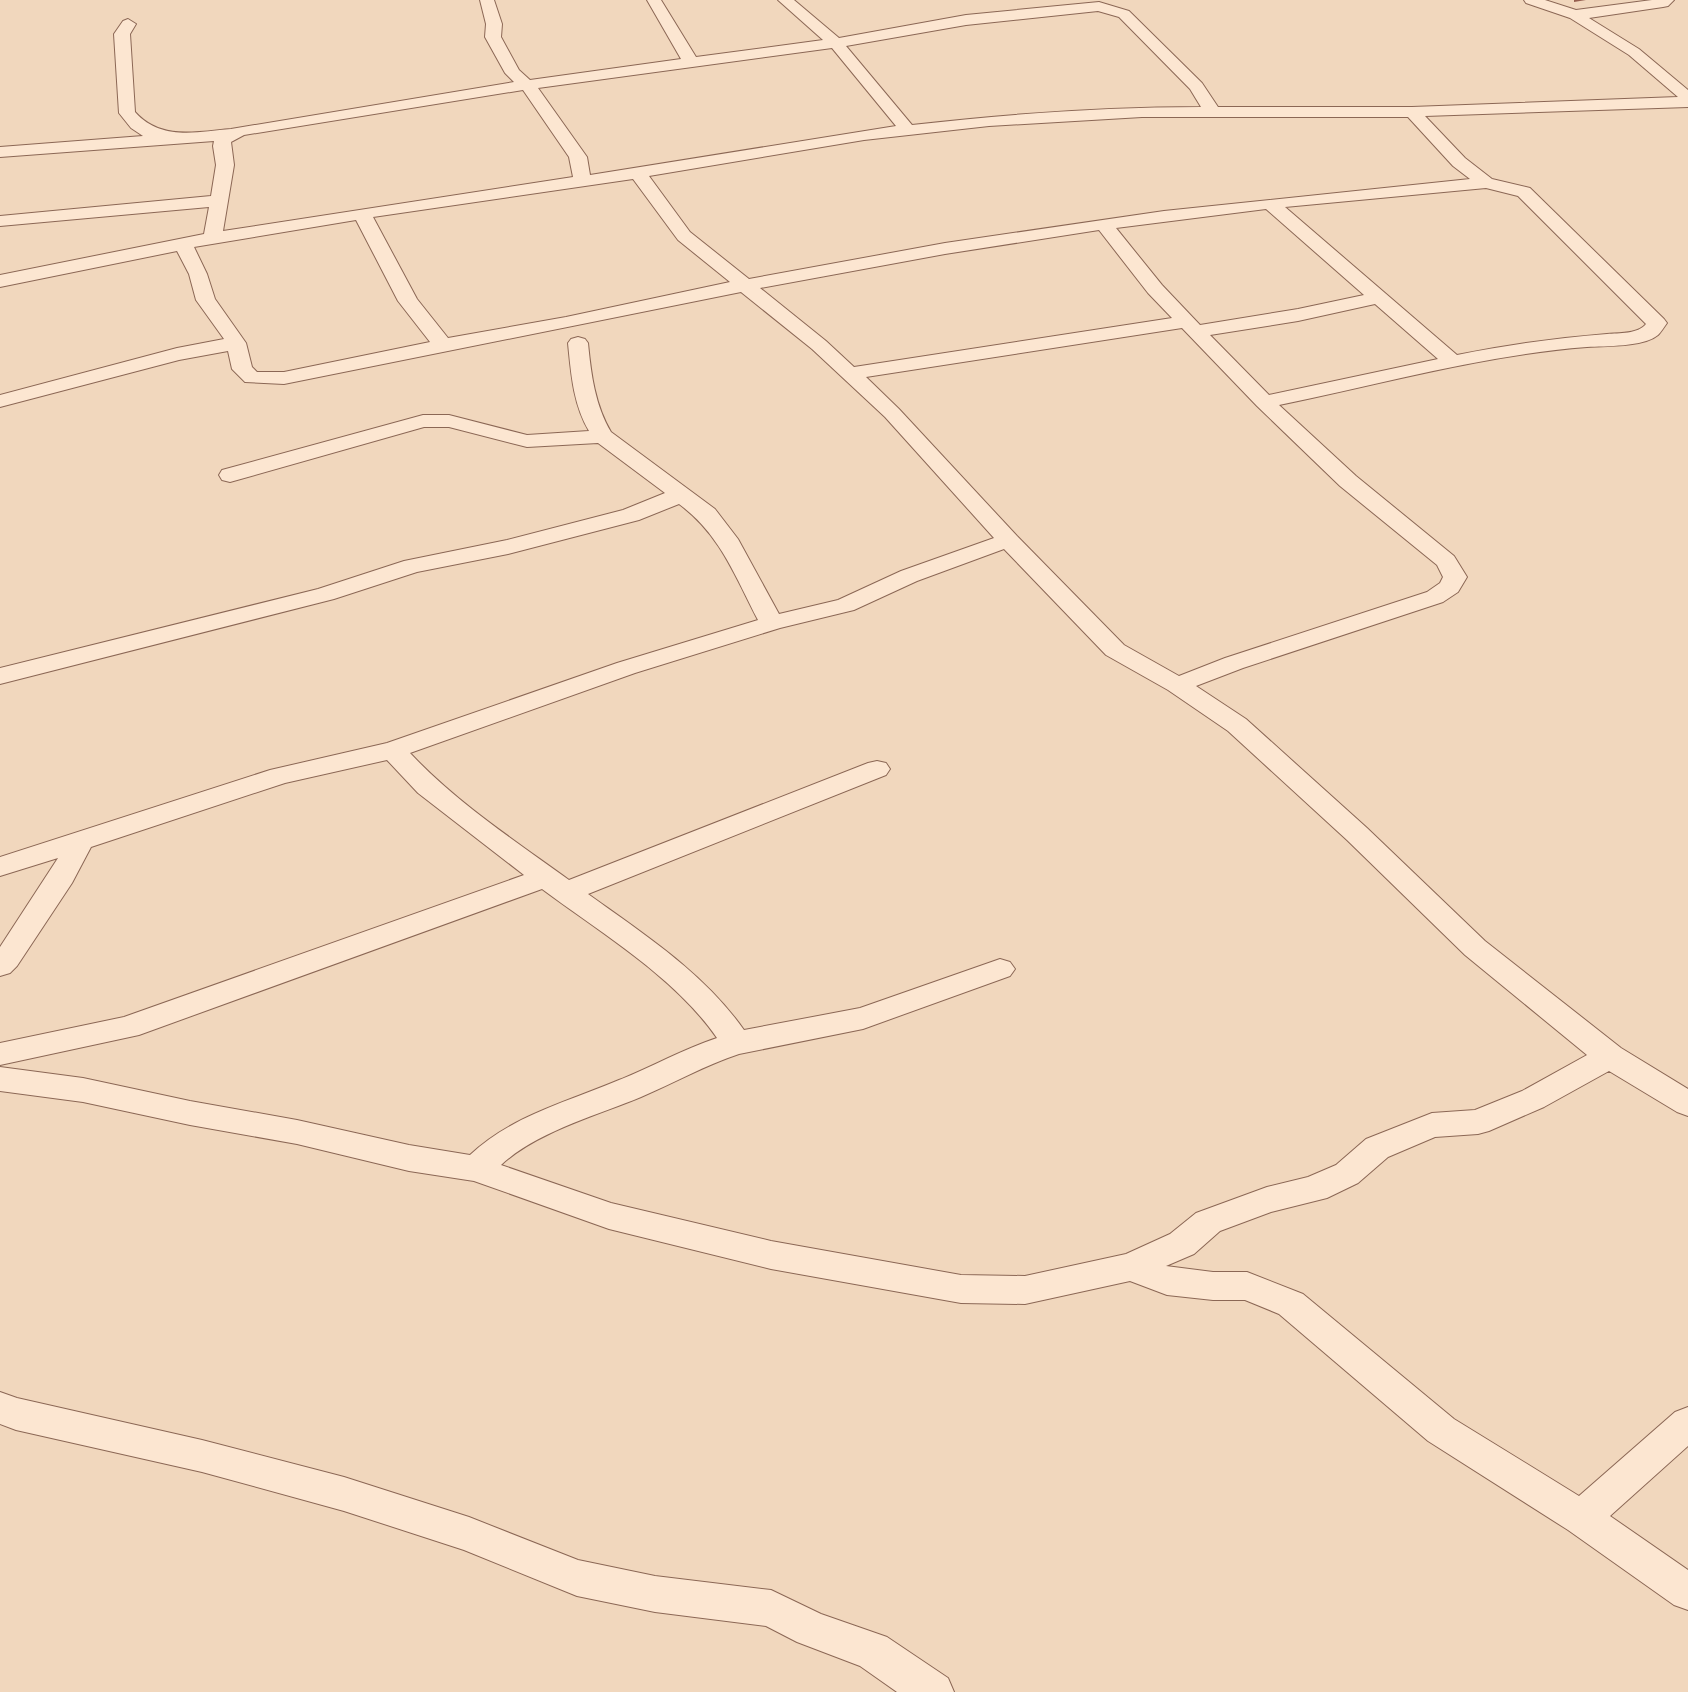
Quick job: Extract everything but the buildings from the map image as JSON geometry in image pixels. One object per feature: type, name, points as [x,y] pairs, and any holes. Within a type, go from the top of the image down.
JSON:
[{"type":"street","points":[[487,0],[494,24],[493,37],[513,73],[527,84],[578,157],[582,180]]},
{"type":"street","points":[[654,0],[690,61]]},
{"type":"street","points":[[785,0],[836,43],[908,130]]},
{"type":"street","points":[[1530,0],[1575,15],[1634,52],[1688,98]]},
{"type":"street","points":[[1575,15],[1667,0]]},
{"type":"street","points":[[0,152],[231,134],[251,129],[527,84],[836,43],[966,20],[1095,3],[1124,14],[1196,86],[1212,111]]},
{"type":"street","points":[[128,24],[122,34],[127,114],[132,121],[149,134],[167,138]]},
{"type":"street","points":[[0,281],[214,238],[582,180],[638,173],[786,147],[908,130],[1053,116],[1212,111],[1412,112],[1688,102]]},
{"type":"street","points":[[1412,112],[1459,162],[1486,182]]},
{"type":"street","points":[[214,238],[218,201],[225,165],[221,146],[223,139],[231,134]]},
{"type":"street","points":[[638,173],[684,236],[819,345],[850,374],[930,453],[1009,541],[1115,650],[1177,685],[1237,725],[1357,834],[1475,948],[1610,1056],[1688,1104]]},
{"type":"street","points":[[183,245],[198,274],[206,300],[217,312],[236,344],[242,368],[252,378],[284,378],[444,345],[482,335],[543,328],[744,284],[953,248],[1104,225],[1270,204],[1486,182],[1524,192],[1657,323],[1650,332],[1631,338],[1563,343],[1453,362],[1264,402]]},
{"type":"street","points":[[0,221],[218,201]]},
{"type":"street","points":[[1270,204],[1453,362]]},
{"type":"street","points":[[362,214],[408,301],[444,345]]},
{"type":"street","points":[[1104,225],[1155,289],[1264,402],[1348,480],[1446,561],[1455,577],[1450,587],[1435,597],[1234,663],[1177,685]]},
{"type":"street","points":[[850,374],[1192,326],[1298,315],[1378,298]]},
{"type":"street","points":[[578,343],[611,312]]},
{"type":"street","points":[[543,328],[578,343]]},
{"type":"street","points":[[578,343],[582,386],[594,423],[603,436],[707,514],[727,538],[772,622]]},
{"type":"street","points":[[0,401],[176,354],[236,344]]},
{"type":"street","points":[[230,475],[423,420],[449,421],[528,441],[603,436]]},
{"type":"street","points":[[0,676],[326,594],[412,566],[508,547],[631,515],[681,495]]},
{"type":"street","points":[[0,867],[280,776],[393,750],[626,668],[772,622],[846,605],[909,576],[977,550],[1009,541]]},
{"type":"street","points":[[393,750],[427,787],[674,972],[716,1013],[737,1043]]},
{"type":"street","points":[[0,1054],[128,1027],[557,885],[877,769]]},
{"type":"street","points":[[0,966],[7,959],[62,876],[82,840]]},
{"type":"street","points":[[476,1169],[493,1153],[536,1126],[632,1088],[706,1053],[737,1043],[863,1018],[1000,969]]},
{"type":"street","points":[[0,1079],[83,1090],[190,1113],[297,1132],[409,1158],[476,1169],[609,1216],[771,1255],[961,1289],[1024,1290],[1131,1267],[1182,1244],[1208,1222],[1267,1200],[1315,1189],[1347,1174],[1377,1148],[1432,1125],[1478,1122],[1533,1099],[1610,1056]]},
{"type":"street","points":[[1131,1267],[1167,1281],[1213,1286],[1247,1286],[1291,1304],[1441,1430],[1580,1518],[1688,1592]]},
{"type":"street","points":[[0,1408],[16,1414],[202,1456],[344,1494],[469,1534],[577,1578],[655,1594],[770,1608],[811,1629],[874,1651],[906,1675],[934,1692]]},
{"type":"street","points":[[1580,1518],[1688,1422]]}]
